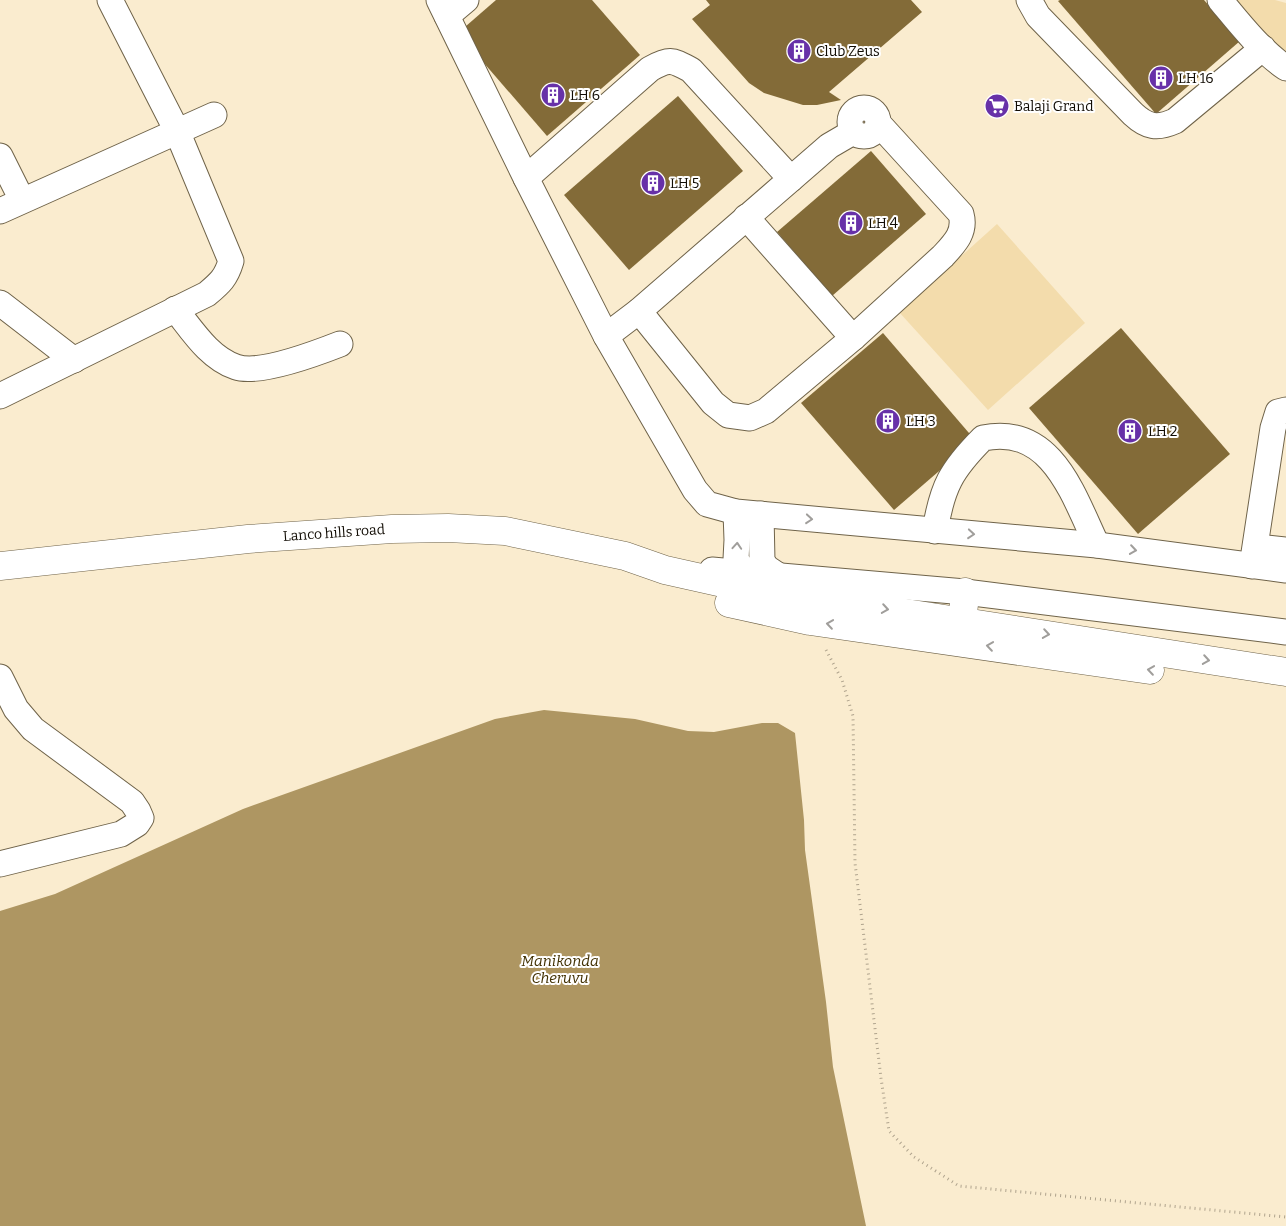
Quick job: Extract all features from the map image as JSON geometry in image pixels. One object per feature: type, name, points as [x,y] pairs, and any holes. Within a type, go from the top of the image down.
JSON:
[{"type":"street","points":[[0,396],[207,294],[228,273],[231,261],[177,131],[110,0]]},
{"type":"street","points":[[466,0],[443,8],[606,336],[700,498],[708,504],[736,512],[1097,545],[1254,556],[1286,550]]},
{"type":"street","points":[[1029,0],[1038,16],[1142,123],[1162,127],[1175,121],[1263,48]]},
{"type":"street","points":[[1220,0],[1242,27],[1286,68]]},
{"type":"street","points":[[526,178],[650,70],[664,61],[676,62],[691,70],[791,179]]},
{"type":"street","points":[[606,336],[639,311],[829,146],[853,132],[850,118],[859,109],[864,108],[873,111],[878,119],[878,123],[961,214],[964,223],[956,242],[943,256],[853,338],[766,411],[750,418],[728,415],[713,403],[639,311]]},
{"type":"street","points":[[0,156],[11,205],[214,115]]},
{"type":"street","points":[[746,217],[853,338]]},
{"type":"street","points":[[0,303],[74,360]]},
{"type":"street","points":[[175,309],[199,340],[215,356],[236,368],[258,369],[316,354],[340,344]]},
{"type":"street","points":[[1254,556],[1273,428],[1278,412],[1286,410]]},
{"type":"street","points":[[935,531],[940,501],[957,467],[983,438],[1004,436],[1023,440],[1037,446],[1049,457],[1070,487],[1097,545]]},
{"type":"street","points":[[736,512],[736,559],[740,566],[752,574]]},
{"type":"street","points":[[761,514],[762,561],[767,568],[779,576]]},
{"type":"street","name":"Lanco hills road","points":[[0,566],[248,539],[392,529],[448,528],[505,531],[625,556],[665,570]]},
{"type":"street","points":[[1254,556],[1286,570]]},
{"type":"street","points":[[665,570],[695,596],[810,621],[962,632],[1286,672]]},
{"type":"street","points":[[665,570],[962,632],[1286,690]]},
{"type":"street","points":[[712,570],[965,592],[1286,632]]},
{"type":"street","points":[[962,632],[965,592]]},
{"type":"street","points":[[0,677],[16,709],[33,729],[132,802],[141,818],[137,824],[121,834],[0,864]]},
{"type":"path","points":[[810,621],[842,680],[853,716],[855,863],[889,1131],[914,1157],[959,1186],[1286,1218]]},
{"type":"shaded area","points":[[1233,0],[1275,0],[1286,3],[1286,54],[1281,53]]},
{"type":"shaded area","points":[[997,224],[1085,323],[988,410],[899,312]]},
{"type":"water","name":"Manikonda Cheruvu","points":[[544,710],[635,719],[688,731],[714,732],[762,723],[778,723],[795,733],[804,820],[805,850],[833,1067],[866,1226],[0,1226],[0,911],[55,894],[243,809],[495,719]]},
{"type":"building","name":"LH 6","points":[[496,0],[592,0],[640,55],[547,136],[458,33]]},
{"type":"building","name":"Club Zeus","points":[[706,0],[911,0],[922,12],[829,92],[841,100],[817,105],[803,105],[764,93],[749,83],[692,19],[710,5]]},
{"type":"building","name":"LH 16","points":[[1204,0],[1240,41],[1156,114],[1058,1]]},
{"type":"building","name":"LH 5","points":[[678,96],[743,171],[629,270],[564,195]]},
{"type":"building","name":"LH 4","points":[[871,151],[926,214],[832,296],[777,232]]},
{"type":"building","name":"LH 2","points":[[1121,328],[1230,454],[1138,534],[1029,408]]},
{"type":"building","name":"LH 3","points":[[883,333],[975,440],[894,510],[801,403]]},
{"type":"place","name":"Club Zeus","points":[[799,51]]},
{"type":"place","name":"LH 16","points":[[1161,78]]},
{"type":"place","name":"LH 6","points":[[553,95]]},
{"type":"place","name":"Balaji Grand","points":[[997,106]]},
{"type":"place","name":"LH 5","points":[[653,183]]},
{"type":"place","name":"LH 4","points":[[851,223]]},
{"type":"place","name":"LH 3","points":[[888,421]]},
{"type":"place","name":"LH 2","points":[[1130,431]]}]
